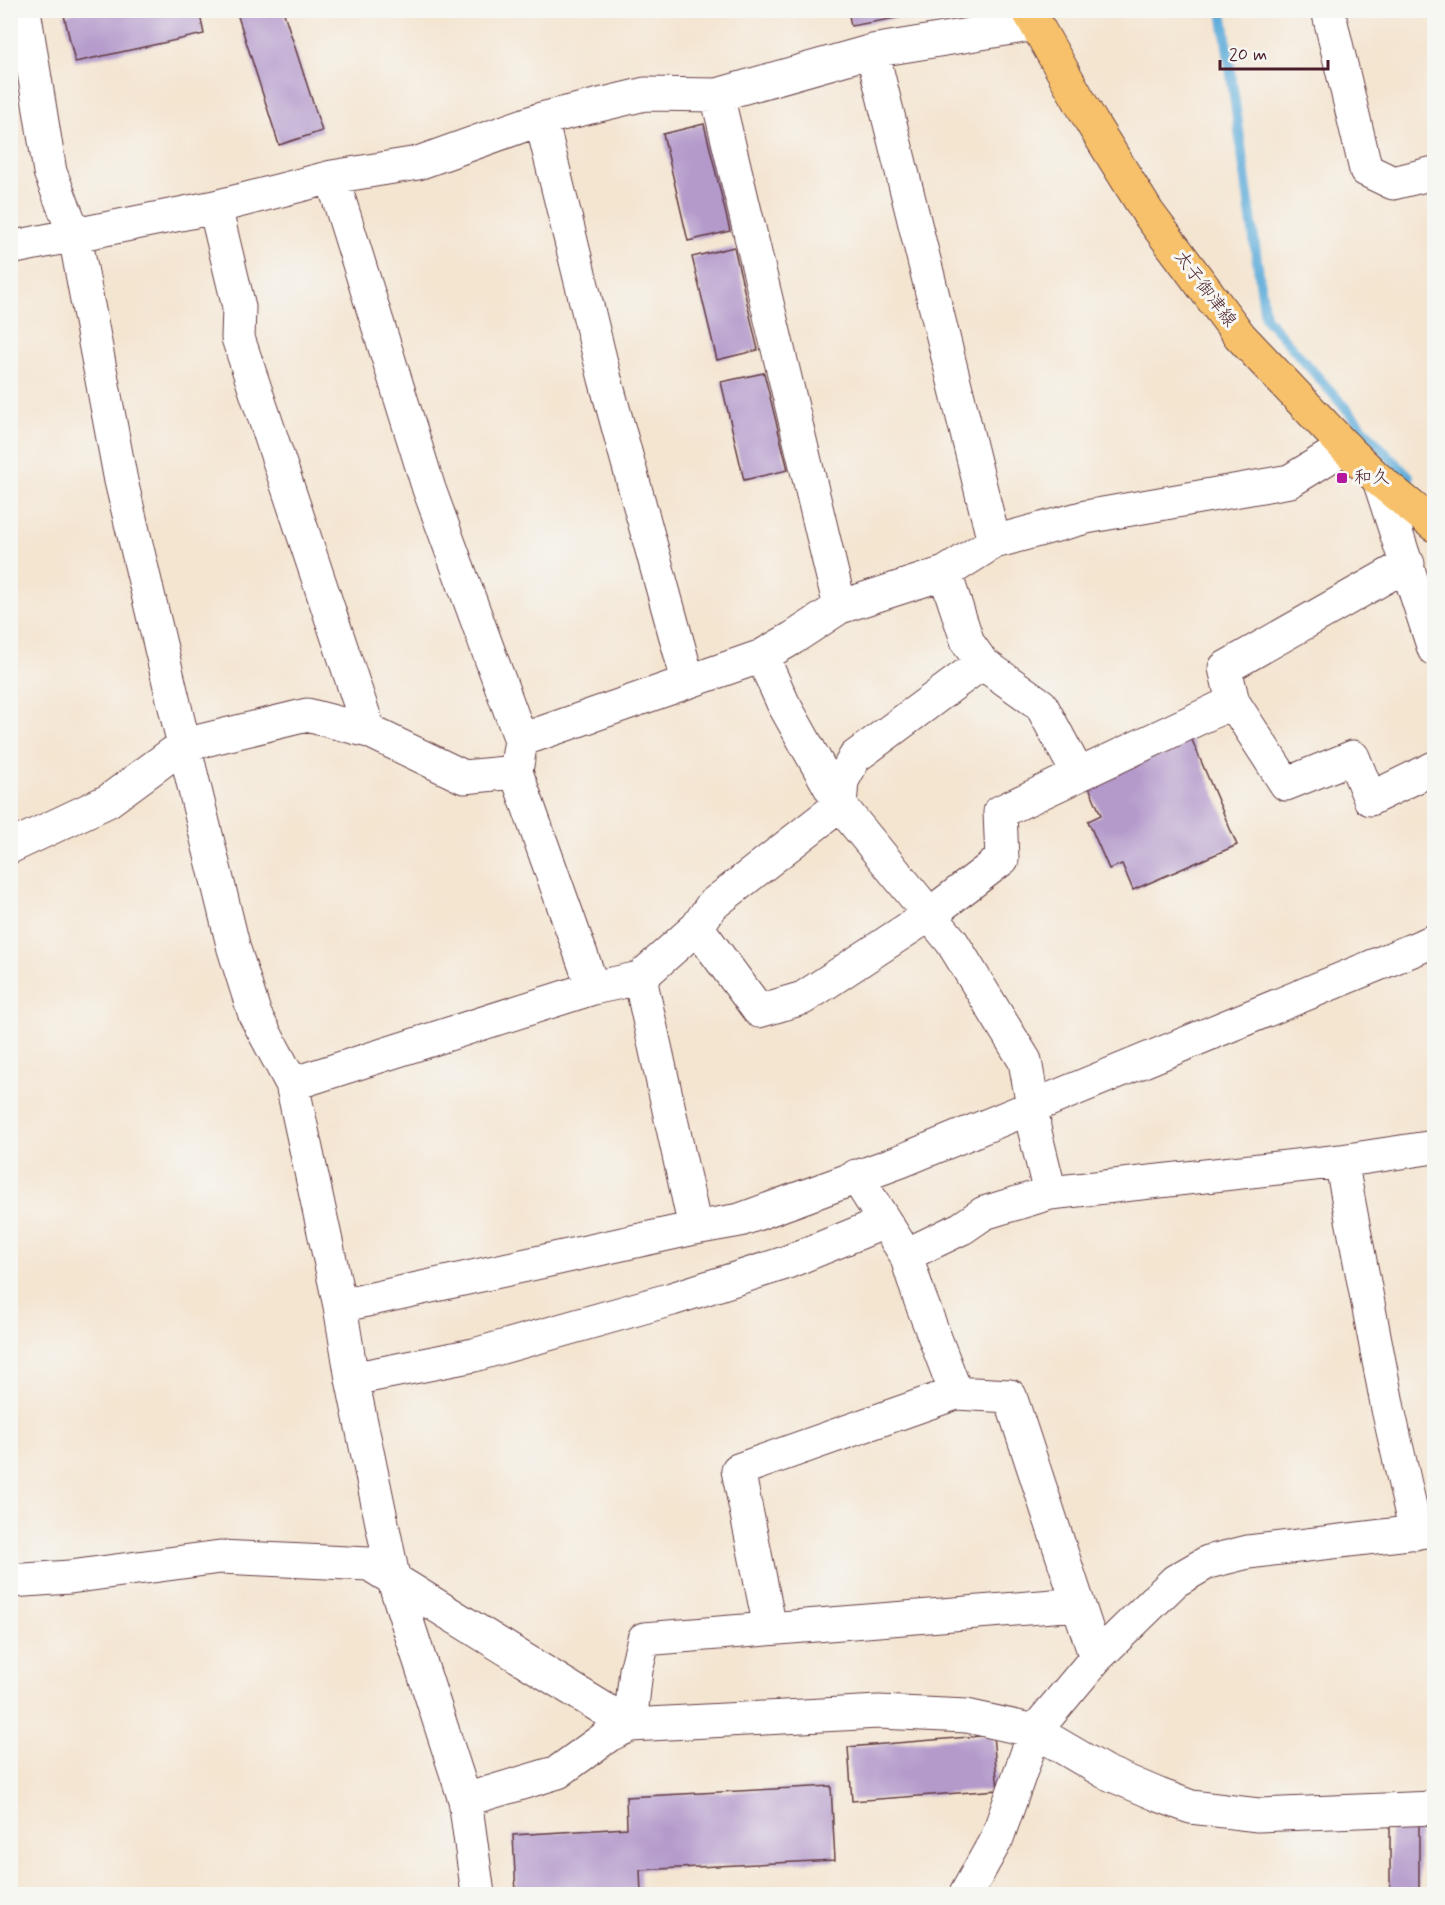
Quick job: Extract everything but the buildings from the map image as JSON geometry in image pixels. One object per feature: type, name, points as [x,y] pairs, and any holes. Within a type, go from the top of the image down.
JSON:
[{"type":"main road","name":"太子御津線","points":[[1032,17],[1092,123],[1148,213],[1240,336],[1345,447],[1379,480],[1434,525]]},
{"type":"street","points":[[24,10],[50,172],[75,236],[121,481],[184,745],[234,949],[255,1015],[292,1084],[340,1306],[352,1379],[394,1581],[465,1800],[478,1894]]},
{"type":"street","points":[[1328,10],[1366,170],[1392,183],[1434,173]]},
{"type":"street","points":[[10,248],[215,207],[332,177],[418,163],[541,119],[645,94],[717,95],[872,51],[1032,17]]},
{"type":"street","points":[[872,51],[994,542]]},
{"type":"street","points":[[717,95],[840,607]]},
{"type":"street","points":[[541,119],[605,378],[688,681]]},
{"type":"street","points":[[332,177],[429,489],[521,740],[516,772],[593,988]]},
{"type":"street","points":[[215,207],[239,307],[238,338],[369,731]]},
{"type":"street","points":[[521,740],[762,656],[840,607],[945,573],[994,542],[1086,517],[1290,481],[1345,447]]},
{"type":"street","points":[[1379,480],[1434,649]]},
{"type":"street","points":[[1408,564],[1226,668],[1233,702],[1286,784],[1353,757],[1370,799],[1434,768]]},
{"type":"street","points":[[945,573],[969,643],[982,663],[1041,705],[1078,774]]},
{"type":"street","points":[[762,656],[783,703],[840,805],[952,942],[1025,1060],[1033,1106],[1034,1128],[1050,1193]]},
{"type":"street","points":[[292,1084],[593,988],[640,978],[697,927],[712,905],[840,805],[842,781],[855,757],[982,663]]},
{"type":"street","points":[[697,927],[759,1011],[803,998],[929,915],[1002,859],[1000,812],[1233,702]]},
{"type":"street","points":[[10,847],[108,801],[184,745],[307,715],[369,731],[464,777],[516,772]]},
{"type":"street","points":[[340,1306],[694,1228],[740,1220],[901,1161],[1434,941]]},
{"type":"street","points":[[640,978],[694,1228]]},
{"type":"street","points":[[906,1255],[962,1228],[984,1213],[1050,1193],[1341,1161],[1434,1147]]},
{"type":"street","points":[[966,1894],[997,1838],[1035,1731],[1096,1658],[1175,1581],[1208,1562],[1248,1552],[1425,1531],[1388,1409],[1341,1161]]},
{"type":"street","points":[[856,1176],[906,1255],[956,1393]]},
{"type":"street","points":[[352,1379],[474,1355],[672,1299],[785,1263],[885,1222]]},
{"type":"street","points":[[770,1628],[738,1470],[956,1393],[1010,1396],[1096,1658]]},
{"type":"street","points":[[10,1581],[70,1577],[220,1557],[369,1564],[630,1725]]},
{"type":"street","points":[[630,1725],[636,1670],[644,1639],[1078,1604]]},
{"type":"street","points":[[465,1800],[558,1773],[609,1735],[630,1725],[879,1712],[967,1716],[1035,1731],[1105,1772],[1191,1807],[1258,1815],[1434,1808]]},
{"type":"waterway","points":[[1222,10],[1265,317],[1387,455],[1409,476],[1407,496]]},
{"type":"place","name":"和久","points":[[1342,478]]}]
